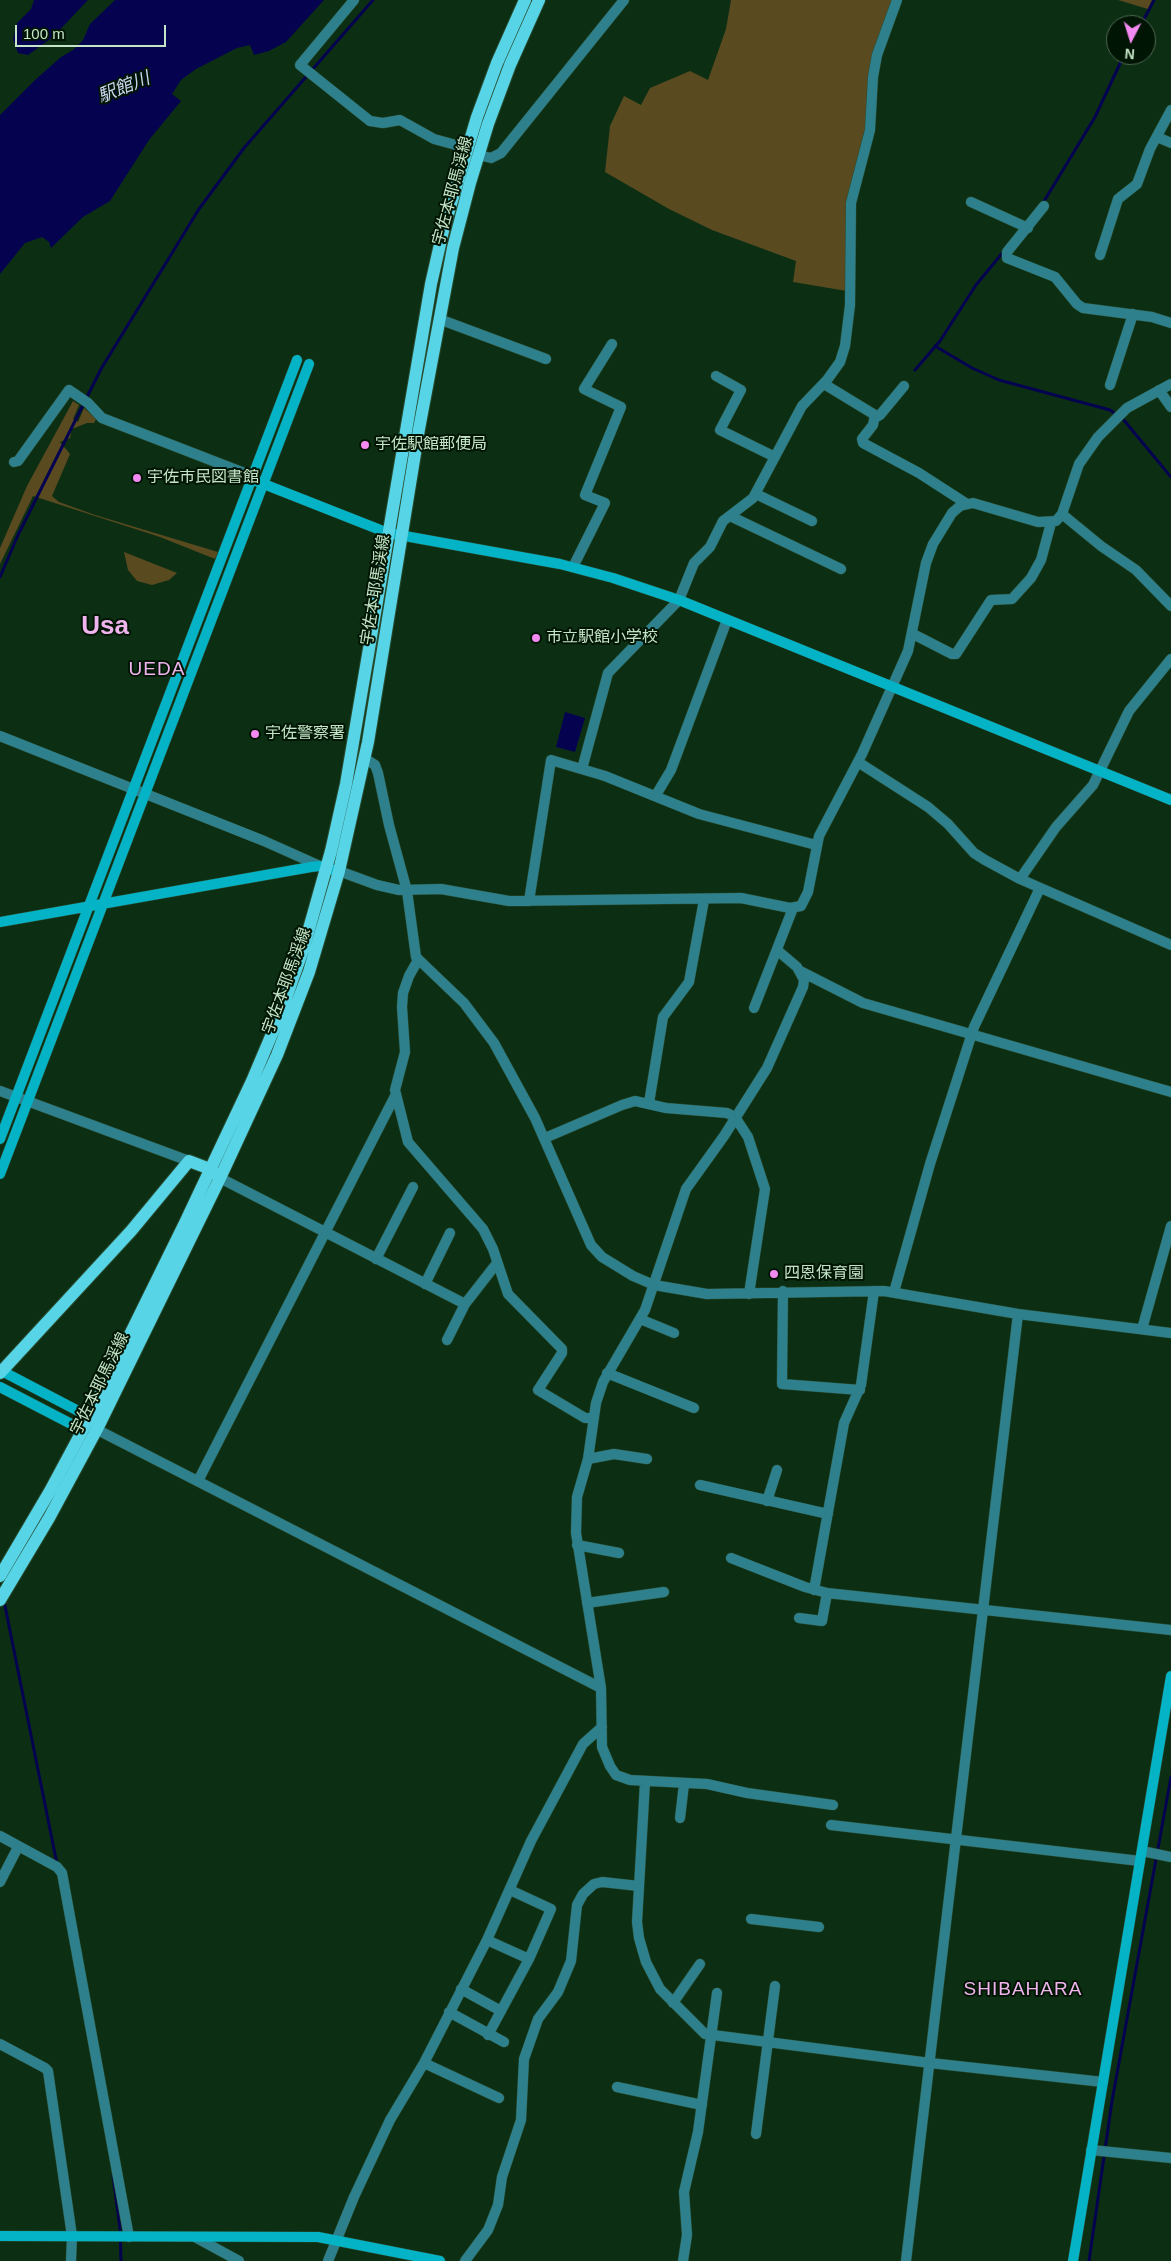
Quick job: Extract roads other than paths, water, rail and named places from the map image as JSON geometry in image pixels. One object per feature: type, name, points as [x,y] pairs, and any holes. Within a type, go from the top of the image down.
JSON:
[{"type":"main road","name":"宇佐本耶馬渓線","points":[[0,1600],[50,1518],[91,1426],[215,1174],[277,1055],[320,939],[328,869],[346,784],[431,284],[449,206],[467,148],[497,63],[525,0]]},
{"type":"main road","name":"宇佐本耶馬渓線","points":[[328,869],[364,758],[439,318],[453,248],[478,155],[510,65],[539,0]]},
{"type":"main road","points":[[1,1371],[132,1231],[188,1162],[215,1174]]},
{"type":"main road","name":"宇佐本耶馬渓線","points":[[2,1573],[91,1426]]},
{"type":"street","points":[[354,0],[300,64],[370,121],[382,123],[400,120],[434,139],[467,148]]},
{"type":"street","points":[[478,155],[491,158],[501,153],[624,0]]},
{"type":"street","points":[[582,769],[608,673],[679,600],[694,563],[710,547],[723,521],[751,501],[802,406],[824,384],[840,362],[845,346],[850,305],[851,202],[870,130],[872,88],[877,56],[897,0]]},
{"type":"street","points":[[1100,255],[1118,198],[1137,184],[1171,110]]},
{"type":"street","points":[[1157,137],[1171,143]]},
{"type":"street","points":[[971,202],[1028,228]]},
{"type":"street","points":[[1044,206],[1007,252],[1007,258],[1055,277],[1080,306],[1152,317],[1171,323]]},
{"type":"street","points":[[1110,385],[1133,314]]},
{"type":"street","points":[[439,318],[546,359]]},
{"type":"street","points":[[573,568],[605,503],[585,495],[621,407],[584,389],[612,344]]},
{"type":"street","points":[[0,1139],[297,360]]},
{"type":"street","points":[[0,1174],[309,364]]},
{"type":"street","points":[[716,376],[741,390],[720,430],[775,457]]},
{"type":"street","points":[[824,384],[852,399],[872,413],[875,418]]},
{"type":"street","points":[[913,634],[952,654],[956,654],[990,600],[1012,599],[1031,578],[1041,560],[1051,523],[1062,514],[1075,473],[1091,447],[1127,408],[1171,384]]},
{"type":"street","points":[[904,386],[880,415],[875,418],[862,439],[863,443],[919,473],[967,504],[990,507],[1038,522],[1051,523]]},
{"type":"street","points":[[14,462],[18,461],[69,390],[88,402],[102,418],[388,533],[573,568],[679,600],[1171,800]]},
{"type":"street","points":[[1158,390],[1171,406]]},
{"type":"street","points":[[756,494],[812,521]]},
{"type":"street","points":[[0,736],[134,789],[144,795],[264,841],[328,869],[377,885],[406,891],[441,889],[501,900],[747,899],[793,908],[801,906],[806,898],[816,845],[858,762],[906,656],[913,634],[924,574],[933,544],[952,513],[967,504]]},
{"type":"street","points":[[1062,514],[1101,546],[1136,570],[1171,606]]},
{"type":"street","points":[[730,516],[841,569]]},
{"type":"street","points":[[656,795],[671,770],[727,620]]},
{"type":"street","points":[[1020,879],[1056,827],[1093,785],[1129,711],[1171,659]]},
{"type":"street","points":[[364,758],[375,765],[378,773],[388,825],[406,891],[414,948],[418,960],[464,1003],[494,1043],[545,1138],[594,1250],[622,1269],[654,1285],[707,1294],[749,1294],[783,1291],[894,1292],[1018,1314],[1171,1333]]},
{"type":"street","points":[[529,901],[541,834],[544,793],[551,760],[656,795],[723,822],[816,845]]},
{"type":"street","points":[[858,762],[928,807],[948,824],[974,853],[1020,879],[1171,945]]},
{"type":"street","points":[[0,922],[328,869]]},
{"type":"street","points":[[894,1292],[930,1164],[971,1035],[1040,888]]},
{"type":"street","points":[[649,1104],[663,1017],[689,982],[704,900]]},
{"type":"street","points":[[754,1008],[793,908]]},
{"type":"street","points":[[777,950],[800,971],[863,1003],[1171,1092]]},
{"type":"street","points":[[198,1481],[395,1096],[405,1052],[403,993],[409,976],[418,960]]},
{"type":"street","points":[[800,971],[804,980],[803,987],[767,1068],[736,1118],[683,1194],[654,1285],[640,1319],[607,1373],[599,1393],[588,1459],[576,1504],[577,1545],[601,1688],[602,1747],[612,1771],[624,1779],[645,1782],[708,1784],[747,1793],[833,1805]]},
{"type":"street","points":[[0,1091],[188,1162]]},
{"type":"street","points":[[395,1096],[411,1148],[483,1229],[508,1294],[562,1350],[538,1390],[586,1418],[594,1418]]},
{"type":"street","points":[[545,1138],[635,1101],[673,1109],[727,1113],[736,1118],[748,1137],[765,1189],[749,1294]]},
{"type":"street","points":[[215,1174],[326,1234],[465,1304]]},
{"type":"street","points":[[376,1259],[413,1187]]},
{"type":"street","points":[[1142,1329],[1171,1226]]},
{"type":"street","points":[[425,1284],[450,1233]]},
{"type":"street","points":[[447,1340],[465,1304],[497,1263]]},
{"type":"street","points":[[783,1291],[782,1384],[860,1390]]},
{"type":"street","points":[[814,1590],[844,1423],[850,1405],[860,1390],[874,1291]]},
{"type":"street","points":[[906,2261],[1018,1314]]},
{"type":"street","points":[[640,1319],[674,1333]]},
{"type":"street","points":[[1,1371],[84,1414],[91,1426]]},
{"type":"street","points":[[607,1373],[694,1408]]},
{"type":"street","points":[[0,1387],[77,1426],[91,1426],[601,1688]]},
{"type":"street","points":[[588,1459],[614,1454],[647,1459]]},
{"type":"street","points":[[767,1501],[777,1470]]},
{"type":"street","points":[[700,1485],[828,1514]]},
{"type":"street","points":[[577,1545],[619,1553]]},
{"type":"street","points":[[731,1558],[814,1590],[1171,1630]]},
{"type":"street","points":[[587,1603],[664,1592]]},
{"type":"street","points":[[799,1618],[822,1621],[827,1592]]},
{"type":"street","points":[[1073,2261],[1171,1676]]},
{"type":"street","points":[[328,2261],[336,2239],[390,2120],[424,2063],[486,1940],[510,1890],[530,1841],[583,1744],[602,1727]]},
{"type":"street","points":[[645,1782],[637,1922],[643,1953],[660,1989],[705,2034],[930,2063],[1103,2082]]},
{"type":"street","points":[[680,1818],[684,1784]]},
{"type":"street","points":[[831,1825],[1141,1856],[1163,1856]]},
{"type":"street","points":[[0,1836],[57,1867],[62,1873],[129,2237]]},
{"type":"street","points":[[0,1882],[18,1847]]},
{"type":"street","points":[[465,2261],[488,2230],[498,2205],[502,2177],[521,2120],[522,2074],[529,2042],[538,2019],[558,1992],[571,1961],[577,1905],[582,1894],[594,1884],[602,1882],[639,1886]]},
{"type":"street","points":[[488,2034],[529,1959],[551,1909],[510,1890]]},
{"type":"street","points":[[752,1919],[819,1927]]},
{"type":"street","points":[[486,1940],[529,1959]]},
{"type":"street","points":[[673,2003],[700,1964]]},
{"type":"street","points":[[756,2134],[775,1986]]},
{"type":"street","points":[[460,1989],[501,2011]]},
{"type":"street","points":[[683,2261],[687,2235],[684,2192],[702,2105],[717,1993]]},
{"type":"street","points":[[449,2012],[504,2042]]},
{"type":"street","points":[[0,2044],[45,2068],[48,2072],[72,2236],[71,2261]]},
{"type":"street","points":[[424,2063],[499,2098]]},
{"type":"street","points":[[616,2087],[702,2105]]},
{"type":"street","points":[[1091,2150],[1171,2158]]},
{"type":"street","points":[[0,2236],[284,2236],[336,2239],[440,2261]]},
{"type":"street","points":[[195,2237],[239,2261]]},
{"type":"water","points":[[34,0],[88,0],[53,37],[28,55],[18,53],[13,39],[17,23],[31,9]]},
{"type":"water","name":"駅館川","points":[[115,0],[324,0],[286,42],[269,51],[254,55],[250,45],[237,48],[196,69],[181,80],[172,94],[181,101],[149,140],[110,201],[83,217],[51,248],[49,242],[42,237],[25,243],[0,274],[0,115],[34,81],[83,40],[90,24]]},
{"type":"water","points":[[565,712],[585,718],[575,752],[556,747]]},
{"type":"waterway","points":[[0,577],[18,535],[101,369],[199,209],[244,148],[373,0]]},
{"type":"waterway","points":[[1146,15],[1154,0]]},
{"type":"waterway","points":[[1043,203],[1095,117],[1119,65]]},
{"type":"waterway","points":[[915,370],[940,341],[976,285],[1004,251]]},
{"type":"waterway","points":[[935,346],[972,368],[999,380],[1110,410],[1123,419],[1171,477]]},
{"type":"waterway","points":[[4,1601],[57,1864]]},
{"type":"waterway","points":[[1089,2261],[1112,2101],[1171,1777]]},
{"type":"waterway","points":[[113,2175],[120,2229],[121,2261]]},
{"type":"place","name":"宇佐駅館郵便局","points":[[365,445]]},
{"type":"place","name":"宇佐市民図書館","points":[[137,478]]},
{"type":"place","name":"市立駅館小学校","points":[[536,638]]},
{"type":"place","name":"宇佐警察署","points":[[255,734]]},
{"type":"place","name":"四恩保育園","points":[[774,1274]]},
{"type":"district","name":"Usa","points":[[105,627]]},
{"type":"district","name":"UEDA","points":[[157,670]]},
{"type":"district","name":"SHIBAHARA","points":[[1023,1990]]}]
